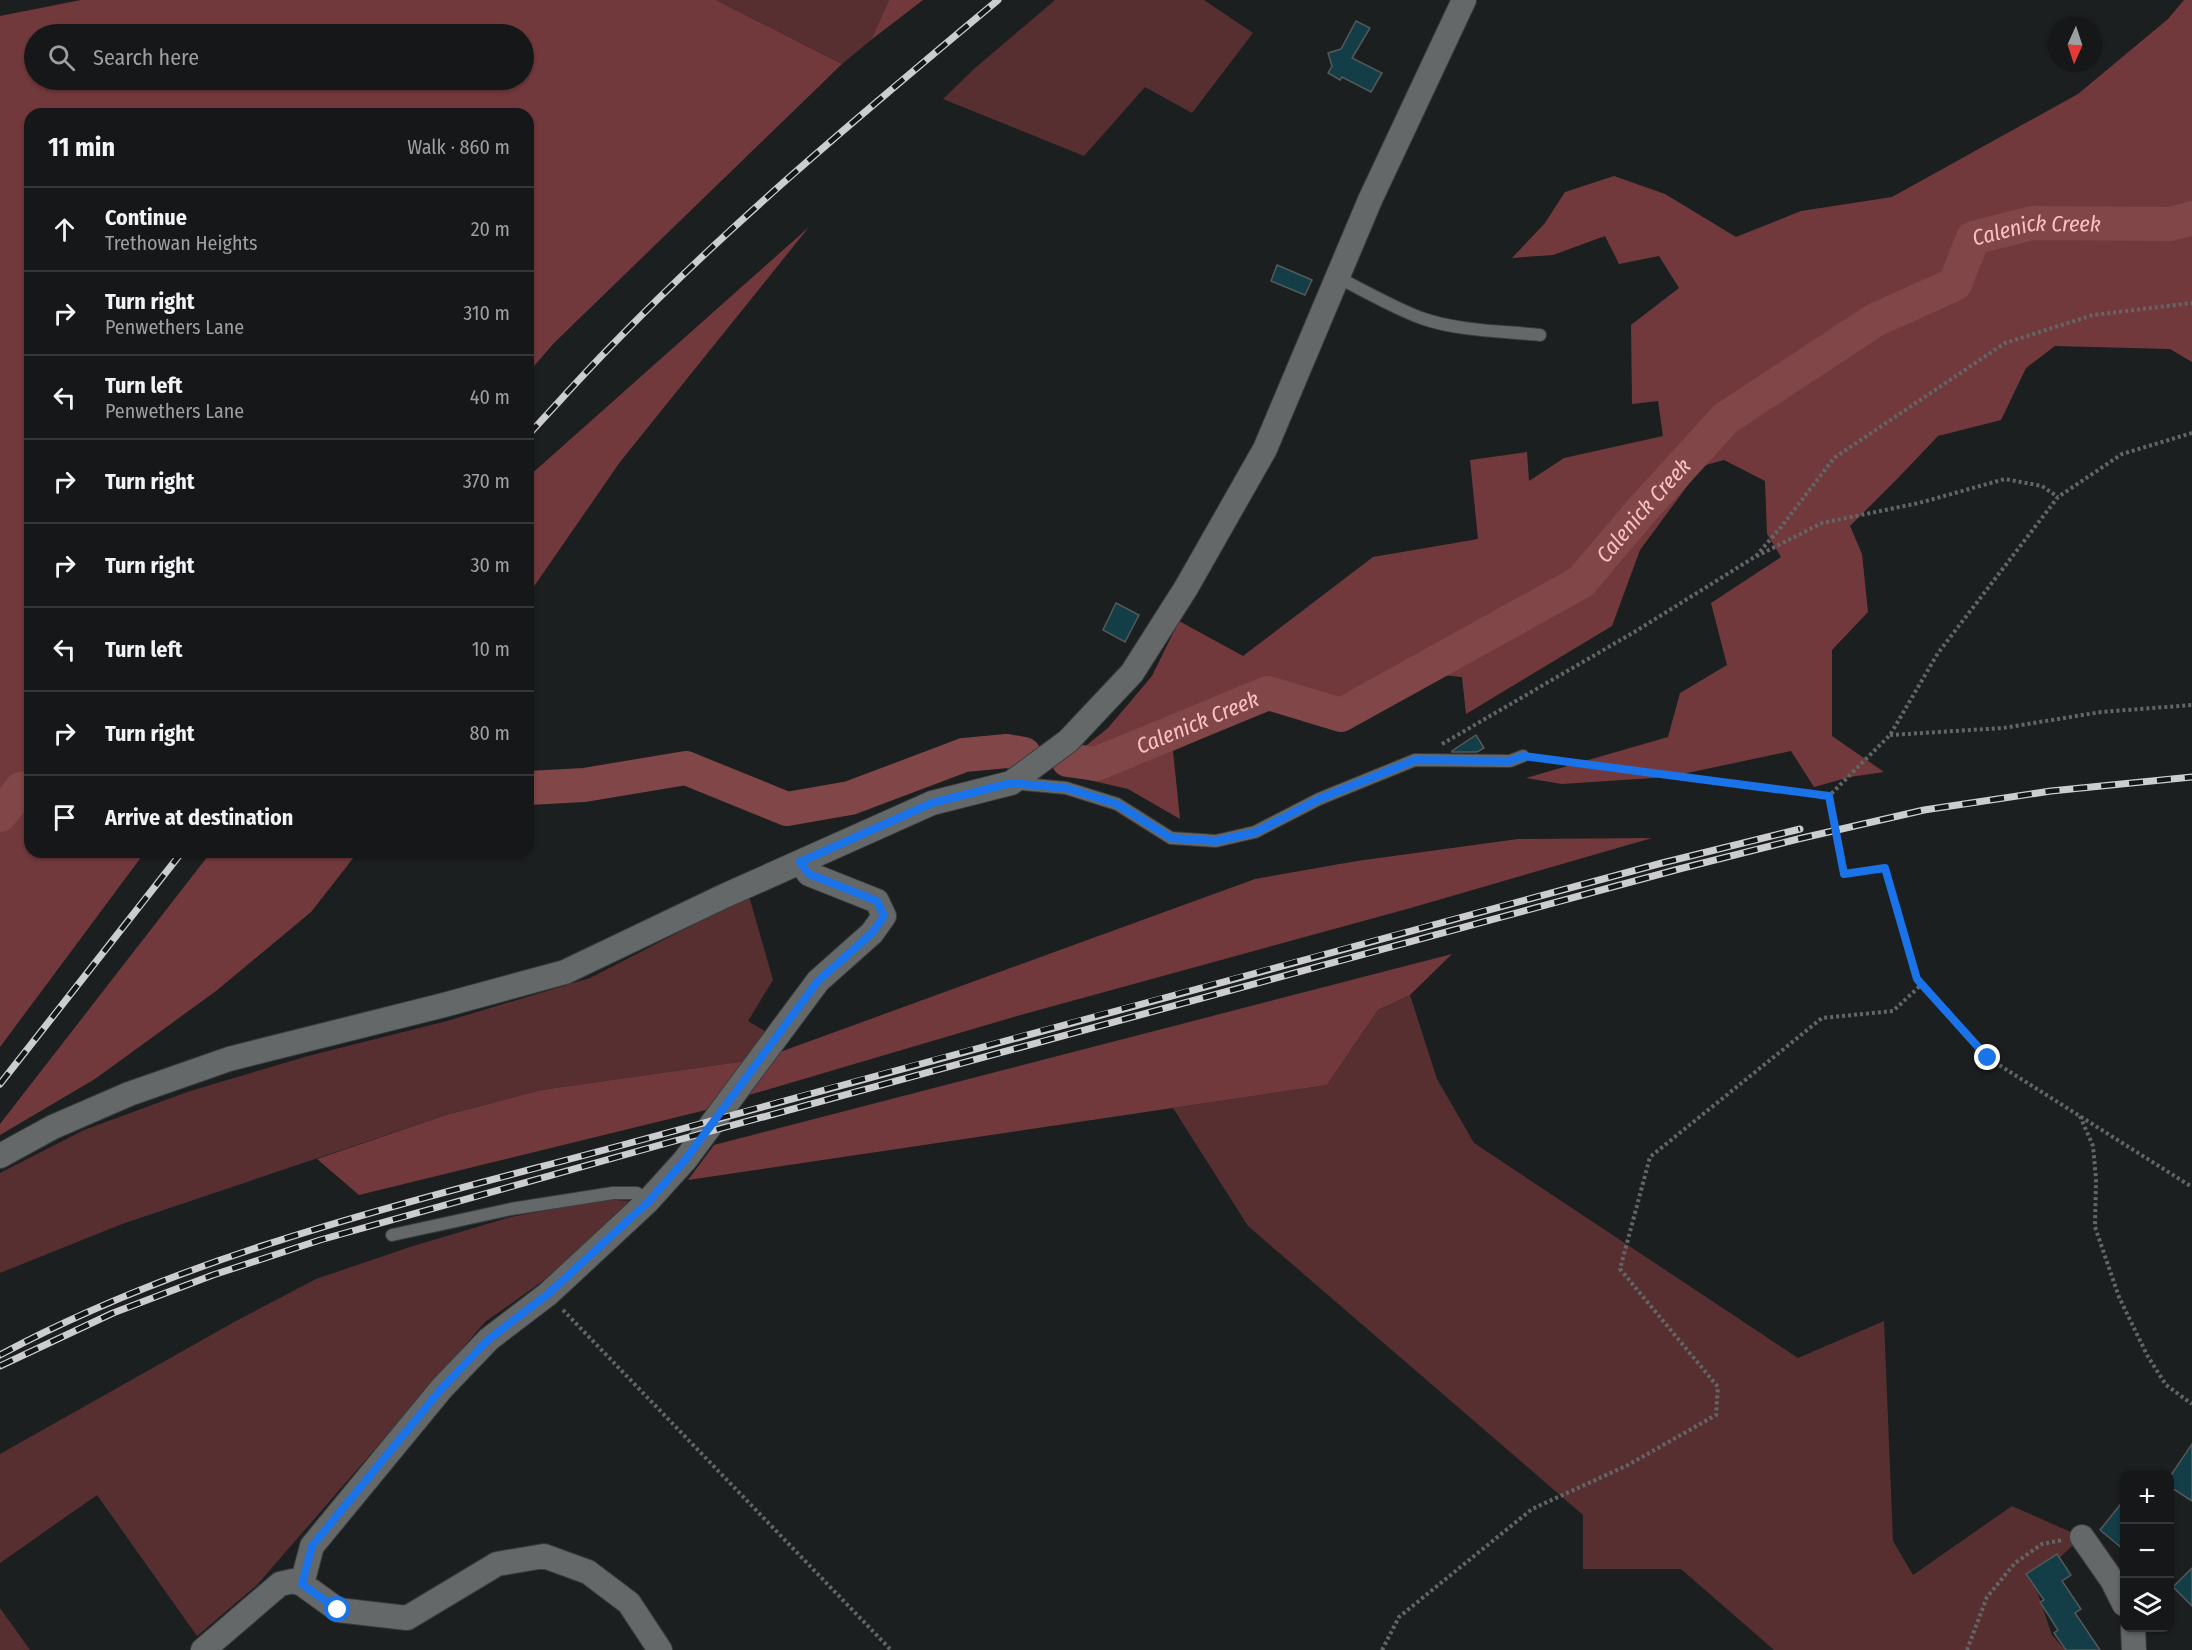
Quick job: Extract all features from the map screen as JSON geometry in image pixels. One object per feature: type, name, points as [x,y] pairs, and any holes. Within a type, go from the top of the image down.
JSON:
[{"type":"street","points":[[0,1156],[53,1127],[129,1094],[229,1059],[565,972],[724,896],[932,803],[1011,783],[1068,741],[1132,673],[1186,588],[1265,449],[1370,200],[1464,0]]},
{"type":"street","points":[[302,1584],[312,1546],[442,1388],[489,1339],[548,1294],[648,1202],[685,1160],[818,981],[872,933],[884,916],[877,901],[809,874],[800,862]]},
{"type":"street","points":[[2082,1537],[2112,1580],[2120,1596]]},
{"type":"street","points":[[203,1650],[280,1584],[293,1581],[302,1584],[338,1610],[406,1618],[497,1564],[544,1556],[588,1572],[628,1603],[660,1650]]},
{"type":"street","points":[[2133,1632],[2134,1650]]},
{"type":"lane","points":[[1337,277],[1422,318],[1469,328],[1540,335]]},
{"type":"lane","points":[[1011,783],[1066,788],[1117,804],[1171,838],[1216,841],[1256,832],[1319,799],[1415,760],[1510,761],[1523,756]]},
{"type":"lane","points":[[392,1235],[511,1209],[613,1193],[637,1193],[648,1202]]},
{"type":"path","points":[[1753,558],[1781,527],[1834,458],[2005,343],[2093,315],[2192,303]]},
{"type":"path","points":[[1829,796],[1890,735],[1938,653],[2058,497],[2122,454],[2192,434]]},
{"type":"path","points":[[1415,760],[1636,632],[1753,558],[1822,523],[1919,503],[2005,479],[2042,486],[2058,497]]},
{"type":"path","points":[[1890,735],[2003,728],[2101,711],[2192,705]]},
{"type":"path","points":[[1523,756],[1829,796]]},
{"type":"path","points":[[1829,796],[1844,874],[1885,868],[1917,979],[1988,1058],[2192,1187]]},
{"type":"path","points":[[1382,1650],[1399,1617],[1532,1509],[1628,1465],[1716,1415],[1718,1387],[1620,1269],[1650,1157],[1822,1018],[1893,1011],[1922,984]]},
{"type":"path","points":[[2079,1116],[2093,1146],[2096,1179],[2095,1227],[2119,1297],[2147,1355],[2166,1385],[2192,1404]]},
{"type":"path","points":[[548,1294],[891,1650]]},
{"type":"path","points":[[1967,1650],[1987,1597],[2014,1563],[2042,1544],[2082,1537]]},
{"type":"shaded area","points":[[81,0],[716,0],[842,64],[554,343],[534,366],[534,108],[24,108],[24,858],[141,858],[0,1047],[0,16]]},
{"type":"shaded area","points":[[716,0],[889,0],[871,40],[842,64]]},
{"type":"shaded area","points":[[889,0],[923,0],[871,40]]},
{"type":"shaded area","points":[[1055,0],[1204,0],[1253,33],[1192,113],[1145,87],[1084,156],[943,99],[974,69]]},
{"type":"shaded area","points":[[2184,0],[2192,0],[2192,362],[2170,349],[2055,346],[2026,368],[2001,420],[1938,436],[1850,526],[1862,554],[1868,612],[1832,650],[1832,736],[1884,772],[1850,777],[1814,787],[1791,751],[1668,777],[1562,784],[1526,778],[1668,737],[1680,693],[1727,665],[1711,603],[1781,557],[1767,534],[1765,481],[1724,460],[1702,466],[1640,550],[1612,626],[1466,714],[1462,677],[1442,675],[1357,722],[1311,712],[1266,710],[1173,751],[1180,819],[1128,789],[1063,774],[1068,760],[1108,728],[1152,676],[1179,621],[1243,656],[1373,557],[1478,539],[1470,460],[1527,452],[1529,481],[1564,458],[1663,436],[1658,401],[1632,404],[1631,325],[1679,288],[1659,256],[1619,264],[1605,236],[1553,255],[1512,258],[1545,223],[1565,192],[1614,176],[1665,194],[1736,237],[1801,211],[1892,197],[2078,94],[2168,19]]},
{"type":"shaded area","points":[[809,227],[620,462],[534,586],[534,472]]},
{"type":"shaded area","points":[[1652,838],[1407,909],[1017,1016],[749,1095],[780,1052],[1255,879],[1357,861],[1518,839]]},
{"type":"shaded area","points":[[206,858],[353,858],[311,912],[216,991],[95,1079],[0,1135],[0,1124]]},
{"type":"shaded area","points":[[749,896],[773,980],[748,1021],[768,1033],[746,1061],[541,1090],[446,1115],[122,1224],[0,1273],[0,1173],[84,1130],[190,1091],[308,1056],[447,1021],[590,978]]},
{"type":"shaded area","points":[[1452,954],[1410,995],[1378,1010],[1327,1085],[688,1180],[714,1145]]},
{"type":"shaded area","points":[[1410,995],[1437,1079],[1474,1143],[1798,1358],[1884,1321],[1893,1541],[1913,1575],[2012,1506],[2082,1537],[2031,1584],[2035,1585],[2052,1635],[2065,1650],[1774,1650],[1681,1569],[1583,1569],[1583,1515],[1248,1226],[1173,1108],[1327,1085],[1378,1010]]},
{"type":"shaded area","points":[[746,1061],[706,1110],[359,1195],[317,1159],[446,1115],[541,1090]]},
{"type":"shaded area","points":[[603,1199],[629,1201],[554,1273],[485,1322],[257,1585],[197,1636],[97,1495],[0,1563],[0,1454],[236,1321],[316,1279],[413,1246],[511,1217]]},
{"type":"shaded area","points":[[0,1608],[30,1650],[0,1650]]},
{"type":"building","points":[[1356,21],[1370,28],[1352,58],[1382,73],[1371,92],[1342,77],[1340,80],[1328,73],[1332,66],[1328,53],[1341,49]]},
{"type":"building","points":[[1277,265],[1312,280],[1305,295],[1271,281]]},
{"type":"building","points":[[1116,603],[1139,615],[1125,642],[1103,630]]},
{"type":"building","points":[[1476,735],[1484,748],[1477,752],[1452,752],[1452,751]]},
{"type":"building","points":[[2192,1444],[2192,1501],[2174,1489],[2174,1471]]},
{"type":"building","points":[[2120,1505],[2120,1547],[2100,1530]]},
{"type":"building","points":[[2057,1554],[2071,1575],[2062,1581],[2081,1609],[2075,1613],[2100,1650],[2066,1650],[2054,1633],[2058,1630],[2040,1602],[2044,1600],[2026,1574]]},
{"type":"building","points":[[2192,1568],[2192,1606],[2174,1588]]},
{"type":"waterway","name":"Calenick Creek","points":[[1068,760],[1096,764],[1268,693],[1341,715],[1581,582],[1641,511],[1726,418],[1875,320],[1955,284],[1973,238],[2032,223],[2171,224],[2192,218]]},
{"type":"waterway","name":"Calenick Creek","points":[[534,788],[584,785],[686,768],[787,809],[850,798],[964,755],[1007,751],[1024,754]]},
{"type":"waterway","name":"Calenick Creek","points":[[0,815],[24,788]]},
{"type":"railway","points":[[534,429],[606,351],[709,250],[804,165],[998,0]]},
{"type":"railway","points":[[0,1366],[113,1313],[213,1275],[320,1240],[667,1143],[1679,869],[1924,810],[2051,791],[2192,777]]},
{"type":"railway","points":[[0,1355],[76,1317],[156,1284],[237,1254],[319,1228],[1030,1033],[1662,863],[1800,829]]},
{"type":"railway","points":[[0,1084],[177,858]]},
{"type":"route","points":[[338,1610],[302,1584],[312,1546],[442,1388],[489,1339],[548,1294],[648,1202],[685,1160],[818,981],[872,933],[884,916],[877,901],[809,874],[800,862],[932,803],[1011,783],[1066,788],[1117,804],[1171,838],[1216,841],[1256,832],[1319,799],[1415,760],[1510,761],[1523,756],[1829,796],[1844,874],[1885,868],[1917,979],[1988,1058]]}]
